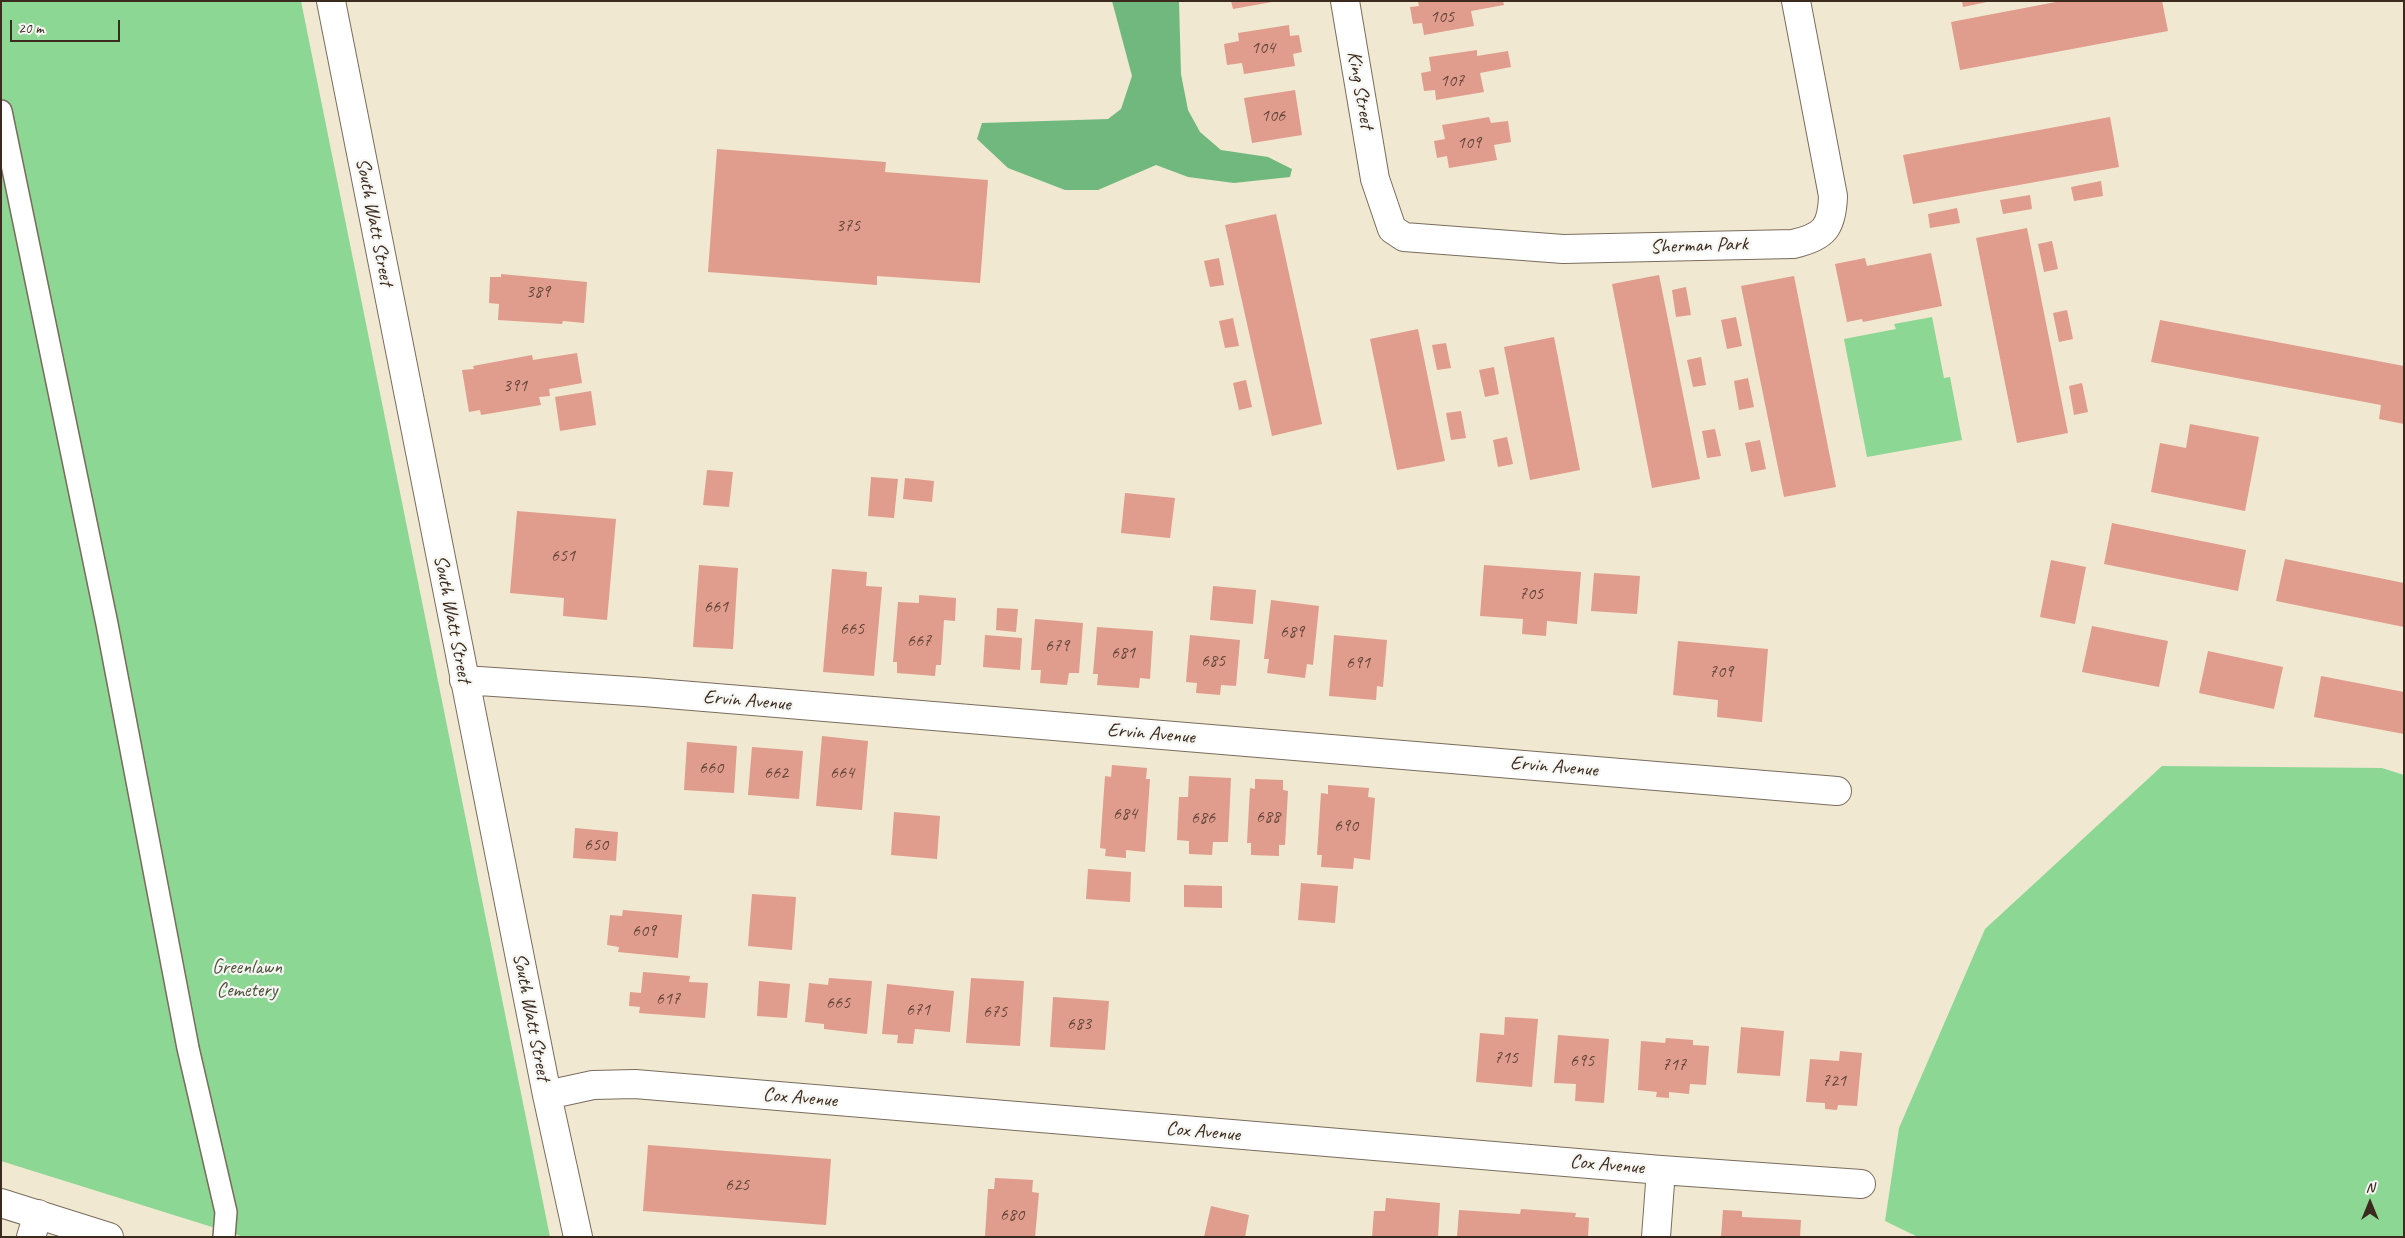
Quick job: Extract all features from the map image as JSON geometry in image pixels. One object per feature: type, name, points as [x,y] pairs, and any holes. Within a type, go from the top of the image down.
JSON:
[{"type":"street","name":"South Watt Street","points":[[331,1],[464,680],[547,1095],[578,1237]]},
{"type":"street","name":"King Street","points":[[1345,1],[1375,179]]},
{"type":"street","name":"Sherman Park","points":[[1375,179],[1392,229],[1404,238],[1563,249],[1793,244],[1813,239],[1827,228],[1833,215],[1833,196],[1796,1]]},
{"type":"street","name":"Ervin Avenue","points":[[464,680],[654,693],[1837,791]]},
{"type":"street","name":"Cox Avenue","points":[[547,1095],[593,1085],[635,1084],[1661,1170],[1861,1184]]},
{"type":"street","points":[[1656,1237],[1661,1170]]},
{"type":"street","points":[[1,1202],[34,1226],[109,1237]]},
{"type":"lane","points":[[1,111],[107,624],[188,1048],[226,1212],[224,1237]]},
{"type":"green space","name":"Greenlawn Cemetery","points":[[1,1],[301,1],[550,1237],[244,1237],[1,1161]]},
{"type":"green space","points":[[1112,1],[1179,1],[1181,74],[1188,110],[1200,132],[1221,150],[1268,157],[1292,169],[1290,177],[1234,183],[1188,177],[1156,165],[1098,190],[1065,190],[1008,168],[977,139],[982,123],[1108,119],[1121,109],[1132,76]]},
{"type":"green space","points":[[1932,317],[1944,378],[1950,377],[1962,440],[1867,457],[1844,339],[1896,329],[1894,324]]},
{"type":"green space","points":[[2162,766],[2382,768],[2404,775],[2404,1237],[1918,1237],[1885,1221],[1899,1128],[1985,929]]},
{"type":"building","points":[[1231,1],[1272,1],[1272,2],[1233,9]]},
{"type":"building","points":[[1418,1],[1503,1],[1504,5],[1471,11],[1474,26],[1424,35],[1422,23],[1413,24],[1410,7],[1419,6]]},
{"type":"building","points":[[1962,1],[1987,1],[1987,2],[1963,7]]},
{"type":"building","points":[[2061,1],[2162,1],[2168,31],[1960,70],[1951,22]]},
{"type":"building","points":[[1289,25],[1290,36],[1299,35],[1302,52],[1293,54],[1295,66],[1244,74],[1242,63],[1227,65],[1224,44],[1239,41],[1238,33]]},
{"type":"building","points":[[1477,50],[1477,56],[1508,51],[1511,67],[1480,73],[1484,92],[1436,100],[1435,90],[1424,91],[1421,73],[1431,71],[1429,57]]},
{"type":"building","points":[[1295,90],[1302,135],[1252,143],[1244,98]]},
{"type":"building","points":[[1489,117],[1491,123],[1508,121],[1511,142],[1494,145],[1497,160],[1449,168],[1447,156],[1437,158],[1434,141],[1445,139],[1442,125]]},
{"type":"building","points":[[2110,117],[2119,167],[1913,204],[1903,155]]},
{"type":"building","points":[[717,149],[886,162],[885,172],[988,180],[980,283],[877,276],[877,285],[708,272]]},
{"type":"building","points":[[2101,181],[2103,196],[2074,201],[2071,187]]},
{"type":"building","points":[[2030,195],[2032,209],[2003,214],[2000,200]]},
{"type":"building","points":[[1957,208],[1960,223],[1930,228],[1928,214]]},
{"type":"building","points":[[1276,214],[1322,424],[1272,436],[1225,225]]},
{"type":"building","points":[[2027,228],[2068,433],[2017,443],[1976,238]]},
{"type":"building","points":[[2052,241],[2058,269],[2044,272],[2038,244]]},
{"type":"building","points":[[1931,253],[1942,306],[1863,322],[1862,319],[1847,322],[1835,264],[1865,258],[1867,266]]},
{"type":"building","points":[[1219,258],[1224,285],[1210,287],[1204,261]]},
{"type":"building","points":[[501,274],[587,282],[584,323],[563,321],[562,324],[498,320],[499,304],[489,303],[490,277],[501,277]]},
{"type":"building","points":[[1659,275],[1700,479],[1652,488],[1612,284]]},
{"type":"building","points":[[1794,276],[1836,487],[1784,497],[1741,286]]},
{"type":"building","points":[[1686,287],[1691,315],[1676,317],[1672,290]]},
{"type":"building","points":[[2067,310],[2073,339],[2059,342],[2053,313]]},
{"type":"building","points":[[1736,317],[1742,346],[1727,349],[1721,320]]},
{"type":"building","points":[[1233,318],[1239,346],[1225,348],[1219,321]]},
{"type":"building","points":[[2160,320],[2404,366],[2404,424],[2379,419],[2381,405],[2151,362]]},
{"type":"building","points":[[1418,329],[1445,461],[1397,470],[1370,339]]},
{"type":"building","points":[[1554,337],[1580,470],[1530,480],[1504,347]]},
{"type":"building","points":[[1446,343],[1451,368],[1437,370],[1432,345]]},
{"type":"building","points":[[577,353],[582,383],[549,389],[550,396],[539,397],[541,405],[481,415],[480,410],[469,412],[462,370],[474,369],[473,366],[532,355],[533,360]]},
{"type":"building","points":[[1701,357],[1706,385],[1693,387],[1687,360]]},
{"type":"building","points":[[1494,367],[1499,394],[1485,397],[1479,370]]},
{"type":"building","points":[[1748,378],[1754,407],[1739,410],[1734,381]]},
{"type":"building","points":[[1246,380],[1252,407],[1239,410],[1233,383]]},
{"type":"building","points":[[2082,383],[2088,412],[2074,415],[2069,386]]},
{"type":"building","points":[[591,391],[596,425],[560,431],[555,397]]},
{"type":"building","points":[[1461,411],[1466,438],[1451,440],[1446,413]]},
{"type":"building","points":[[2190,424],[2259,437],[2245,511],[2151,492],[2160,443],[2186,448]]},
{"type":"building","points":[[1715,429],[1721,456],[1707,458],[1702,431]]},
{"type":"building","points":[[1507,437],[1513,464],[1498,467],[1493,440]]},
{"type":"building","points":[[1760,440],[1766,469],[1751,472],[1745,443]]},
{"type":"building","points":[[707,470],[733,472],[729,507],[703,505]]},
{"type":"building","points":[[871,477],[898,479],[894,518],[868,516]]},
{"type":"building","points":[[905,478],[934,481],[932,502],[903,499]]},
{"type":"building","points":[[1125,493],[1175,498],[1170,538],[1121,533]]},
{"type":"building","points":[[517,511],[616,519],[607,620],[563,616],[564,598],[510,593]]},
{"type":"building","points":[[2112,523],[2246,550],[2238,591],[2104,564]]},
{"type":"building","points":[[2285,559],[2404,583],[2404,627],[2276,601]]},
{"type":"building","points":[[2051,560],[2086,567],[2075,624],[2040,617]]},
{"type":"building","points":[[699,565],[738,568],[733,649],[693,647]]},
{"type":"building","points":[[1484,565],[1581,572],[1577,624],[1547,621],[1546,636],[1522,634],[1523,619],[1480,616]]},
{"type":"building","points":[[832,569],[867,572],[866,586],[882,587],[874,676],[823,672]]},
{"type":"building","points":[[1594,573],[1640,576],[1637,614],[1591,611]]},
{"type":"building","points":[[1213,586],[1256,590],[1253,624],[1210,620]]},
{"type":"building","points":[[919,595],[956,598],[955,621],[944,620],[941,665],[936,665],[935,676],[897,673],[897,662],[893,662],[898,602],[919,603]]},
{"type":"building","points":[[1271,600],[1319,606],[1313,665],[1307,664],[1305,678],[1267,673],[1269,659],[1264,659]]},
{"type":"building","points":[[997,608],[1018,609],[1016,632],[996,630]]},
{"type":"building","points":[[1035,619],[1083,623],[1079,673],[1069,673],[1067,685],[1040,683],[1041,670],[1031,670]]},
{"type":"building","points":[[2092,626],[2168,641],[2159,687],[2082,672]]},
{"type":"building","points":[[1097,627],[1153,631],[1150,679],[1140,678],[1139,688],[1097,685],[1098,674],[1093,674]]},
{"type":"building","points":[[985,635],[1022,638],[1020,670],[983,667]]},
{"type":"building","points":[[1190,635],[1240,640],[1236,686],[1221,685],[1220,695],[1196,693],[1197,683],[1186,682]]},
{"type":"building","points":[[1334,635],[1387,640],[1383,687],[1377,686],[1376,700],[1329,696]]},
{"type":"building","points":[[1678,641],[1768,649],[1762,722],[1717,717],[1718,700],[1673,695]]},
{"type":"building","points":[[2208,651],[2283,667],[2274,709],[2199,693]]},
{"type":"building","points":[[2321,676],[2404,692],[2404,734],[2314,717]]},
{"type":"building","points":[[822,736],[868,741],[862,810],[816,806]]},
{"type":"building","points":[[687,742],[737,746],[734,793],[684,790]]},
{"type":"building","points":[[752,747],[803,751],[799,799],[748,795]]},
{"type":"building","points":[[1112,765],[1147,768],[1146,779],[1150,779],[1145,852],[1126,850],[1126,858],[1105,856],[1106,849],[1100,848],[1105,776],[1111,777]]},
{"type":"building","points":[[1189,776],[1231,778],[1228,842],[1213,842],[1212,855],[1189,854],[1189,841],[1177,840],[1179,797],[1188,797]]},
{"type":"building","points":[[1255,779],[1283,780],[1283,790],[1288,791],[1285,845],[1279,845],[1279,856],[1251,855],[1251,843],[1247,843],[1250,788],[1255,789]]},
{"type":"building","points":[[1328,785],[1369,788],[1368,797],[1375,798],[1370,860],[1354,858],[1353,869],[1321,867],[1322,855],[1317,855],[1321,793],[1328,794]]},
{"type":"building","points":[[894,812],[940,816],[937,859],[891,855]]},
{"type":"building","points":[[575,828],[618,832],[616,861],[573,858]]},
{"type":"building","points":[[1088,869],[1131,872],[1130,902],[1086,899]]},
{"type":"building","points":[[1301,883],[1338,886],[1335,923],[1298,920]]},
{"type":"building","points":[[1184,885],[1222,886],[1222,908],[1184,907]]},
{"type":"building","points":[[752,894],[796,897],[792,950],[748,946]]},
{"type":"building","points":[[623,910],[682,915],[678,958],[618,952],[619,947],[607,945],[610,915],[622,916]]},
{"type":"building","points":[[643,972],[690,976],[689,982],[708,983],[705,1018],[639,1013],[640,1007],[629,1006],[630,992],[641,993]]},
{"type":"building","points":[[829,978],[872,981],[867,1034],[824,1029],[824,1024],[805,1022],[809,983],[828,985]]},
{"type":"building","points":[[971,978],[1024,981],[1020,1046],[966,1043]]},
{"type":"building","points":[[759,981],[790,984],[787,1018],[757,1016]]},
{"type":"building","points":[[887,984],[954,991],[950,1032],[915,1029],[913,1044],[897,1043],[898,1035],[882,1034]]},
{"type":"building","points":[[1053,997],[1109,1001],[1105,1050],[1050,1047]]},
{"type":"building","points":[[1505,1017],[1538,1019],[1532,1087],[1476,1082],[1480,1033],[1504,1035]]},
{"type":"building","points":[[1741,1027],[1784,1031],[1780,1076],[1737,1073]]},
{"type":"building","points":[[1558,1035],[1609,1039],[1604,1103],[1575,1101],[1576,1084],[1554,1083]]},
{"type":"building","points":[[1666,1038],[1693,1040],[1693,1045],[1709,1046],[1706,1085],[1690,1084],[1689,1094],[1669,1092],[1669,1098],[1656,1097],[1657,1092],[1638,1090],[1641,1041],[1665,1043]]},
{"type":"building","points":[[1840,1051],[1862,1053],[1857,1106],[1838,1105],[1837,1110],[1825,1109],[1825,1103],[1806,1102],[1810,1059],[1839,1061]]},
{"type":"building","points":[[648,1145],[831,1159],[826,1225],[643,1211]]},
{"type":"building","points":[[995,1178],[1033,1180],[1032,1192],[1039,1193],[1035,1237],[985,1237],[988,1189],[994,1189]]},
{"type":"building","points":[[1386,1198],[1440,1203],[1438,1237],[1372,1237],[1374,1211],[1385,1211]]},
{"type":"building","points":[[1211,1206],[1249,1215],[1245,1237],[1204,1237]]},
{"type":"building","points":[[1521,1209],[1576,1213],[1575,1217],[1589,1218],[1588,1237],[1457,1237],[1459,1210],[1520,1214]]},
{"type":"building","points":[[1723,1210],[1742,1211],[1742,1217],[1801,1220],[1800,1237],[1721,1237]]}]
